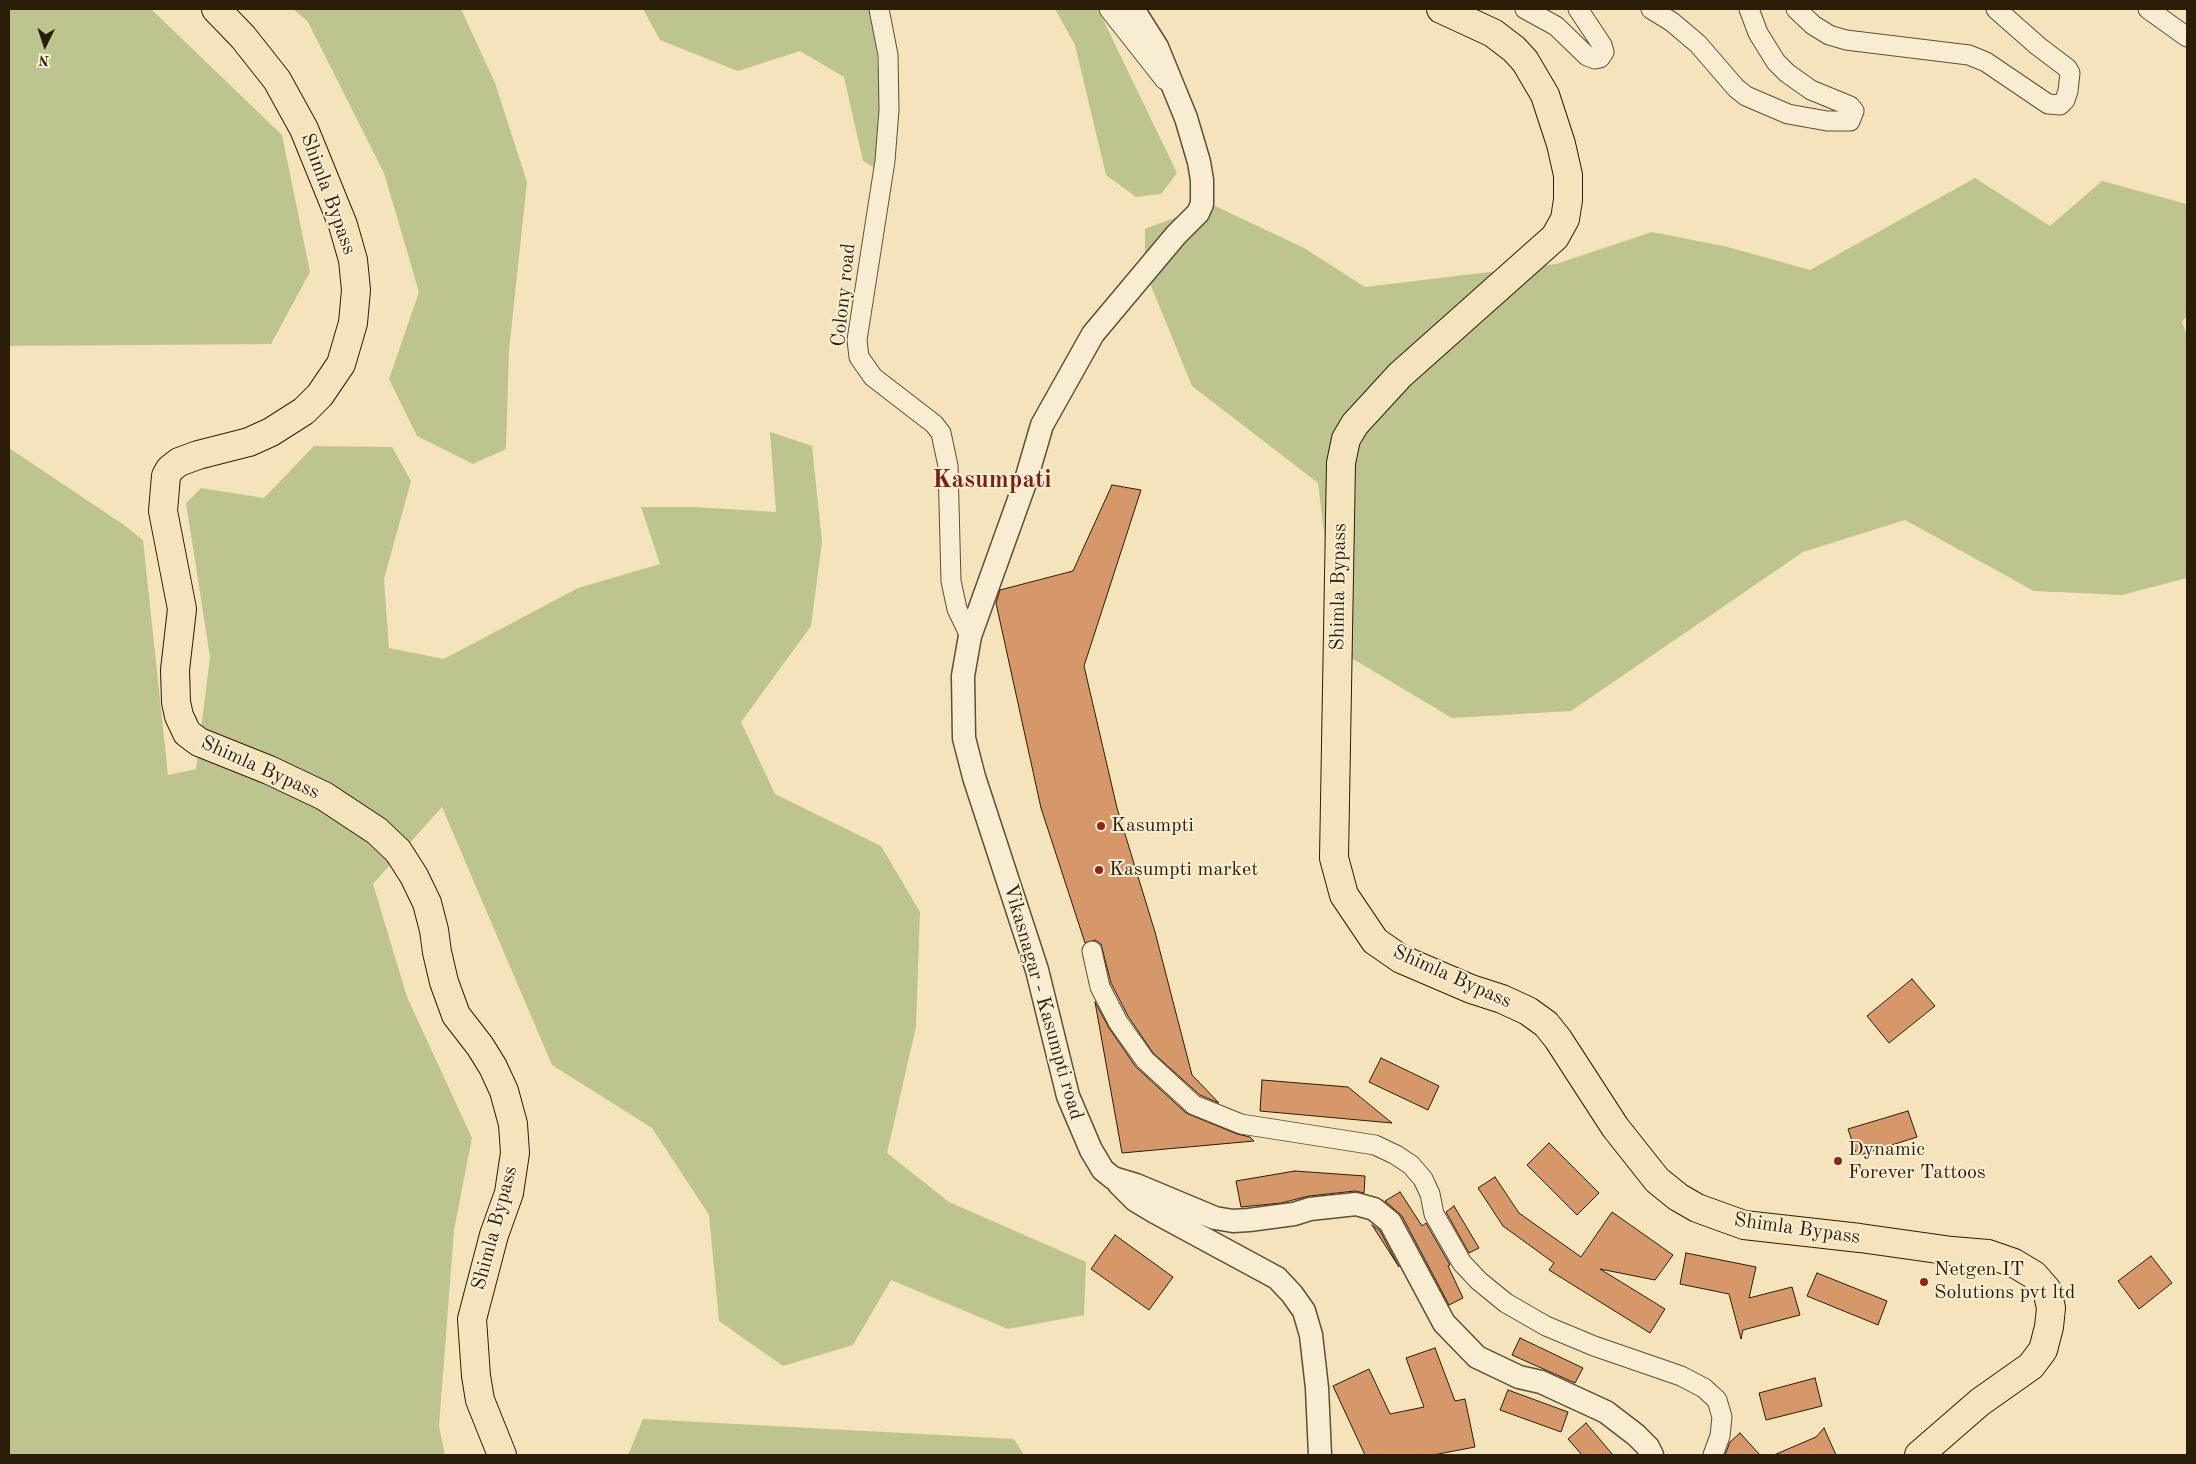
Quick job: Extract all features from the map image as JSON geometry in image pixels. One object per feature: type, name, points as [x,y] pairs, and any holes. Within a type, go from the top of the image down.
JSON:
[{"type":"highway","name":"Shimla Bypass","points":[[216,9],[243,37],[277,80],[304,129],[343,225],[353,260],[356,290],[353,324],[341,364],[320,395],[309,406],[271,432],[249,442],[198,455],[179,462],[170,469],[166,476],[163,511],[182,609],[175,670],[176,702],[179,716],[187,733],[199,742],[269,770],[324,796],[378,831],[398,851],[414,876],[426,903],[434,930],[444,982],[456,1015],[480,1046],[493,1068],[504,1091],[513,1124],[515,1153],[509,1192],[494,1235],[472,1319],[476,1376],[480,1400],[502,1455]]},
{"type":"highway","name":"Shimla Bypass","points":[[1441,9],[1493,33],[1514,49],[1525,61],[1545,95],[1561,144],[1568,175],[1568,200],[1565,219],[1555,237],[1400,375],[1355,424],[1346,439],[1341,463],[1334,858],[1344,894],[1375,940],[1402,959],[1471,989],[1511,1003],[1528,1011],[1546,1024],[1558,1039],[1615,1127],[1657,1180],[1678,1197],[1697,1208],[1744,1225],[1860,1238],[1952,1252],[1988,1254],[2014,1263],[2034,1275],[2047,1290],[2051,1308],[2050,1327],[2042,1350],[2031,1366],[1980,1402],[1919,1455]]},
{"type":"street","name":"Colony road","points":[[879,9],[888,56],[889,110],[884,161],[857,340],[859,357],[873,377],[934,424],[941,433],[948,466],[951,581],[957,609],[970,636]]},
{"type":"street","points":[[1109,9],[1178,97]]},
{"type":"street","name":"Vikasnagar - Kasumpti road","points":[[1133,9],[1157,47],[1178,97],[1199,162],[1202,180],[1202,204],[1198,213],[1176,235],[1093,334],[1042,425],[1025,483],[970,636],[963,676],[964,738],[996,849],[1037,970],[1068,1096],[1090,1150],[1103,1170],[1135,1200],[1222,1249],[1252,1263],[1277,1278],[1292,1294],[1304,1311],[1310,1335],[1317,1388],[1320,1455]]},
{"type":"street","points":[[1526,9],[1556,26],[1587,56],[1595,59],[1600,58],[1604,52],[1602,45],[1578,9]]},
{"type":"street","points":[[1651,9],[1672,22],[1698,44],[1736,88],[1746,96],[1788,114],[1843,122],[1853,118],[1854,112],[1850,106],[1811,90],[1787,73],[1776,62],[1758,33],[1738,9]]},
{"type":"street","points":[[1749,9],[1758,33]]},
{"type":"street","points":[[1796,9],[1813,25],[1829,35],[1846,40],[1968,55],[1986,62],[2048,104],[2060,105],[2065,100],[2068,91],[2070,73],[2067,68],[2038,46],[1996,9]]},
{"type":"street","points":[[2148,9],[2187,37]]},
{"type":"street","points":[[1092,951],[1100,987],[1118,1022],[1145,1060],[1194,1105],[1241,1124],[1375,1145],[1396,1155],[1423,1178],[1430,1194],[1434,1214],[1462,1263],[1479,1281],[1506,1303],[1554,1329],[1594,1346],[1681,1376],[1704,1388],[1717,1400],[1722,1417],[1720,1436],[1713,1455]]},
{"type":"street","points":[[1112,1178],[1136,1185],[1215,1218],[1233,1221],[1294,1214],[1310,1209],[1336,1205],[1356,1204],[1374,1209],[1390,1222],[1444,1323],[1477,1357],[1519,1377],[1541,1382],[1606,1412],[1636,1435],[1648,1447],[1652,1455]]},
{"type":"green space","points":[[9,9],[151,9],[282,135],[310,272],[271,344],[9,346]]},
{"type":"green space","points":[[293,9],[461,9],[495,83],[527,182],[509,350],[506,449],[473,464],[417,436],[389,379],[419,292],[384,173],[308,22]]},
{"type":"green space","points":[[643,9],[873,9],[884,142],[880,171],[863,161],[844,77],[800,51],[738,71],[660,40]]},
{"type":"green space","points":[[1055,9],[1098,9],[1177,173],[1161,194],[1136,197],[1106,175],[1075,45]]},
{"type":"green space","points":[[1975,178],[2050,226],[2102,181],[2187,204],[2187,316],[2182,322],[2187,335],[2187,578],[2122,595],[2034,591],[1905,520],[1803,552],[1571,711],[1452,718],[1338,650],[1318,483],[1192,386],[1145,271],[1145,229],[1211,204],[1304,248],[1365,287],[1556,264],[1652,232],[1728,247],[1810,270]]},
{"type":"green space","points":[[770,432],[812,446],[822,542],[811,626],[741,722],[775,794],[881,846],[920,912],[916,1027],[887,1153],[949,1202],[1086,1262],[1084,1315],[1008,1329],[891,1280],[853,1345],[783,1366],[719,1321],[709,1215],[652,1128],[552,1065],[442,807],[373,884],[407,997],[472,1138],[454,1230],[439,1426],[445,1455],[9,1455],[9,448],[124,525],[143,540],[168,775],[196,769],[210,657],[186,503],[201,488],[264,498],[314,446],[392,447],[411,481],[384,579],[389,648],[444,659],[578,588],[660,564],[641,507],[694,507],[776,512]]},
{"type":"green space","points":[[643,1419],[1014,1439],[1024,1455],[628,1455]]},
{"type":"building","name":"Kasumpti market","points":[[1112,485],[1141,490],[1084,666],[1117,808],[1155,932],[1192,1075],[1219,1103],[1200,1095],[1153,1053],[1128,1016],[1111,983],[1101,944],[1095,940],[1085,943],[1041,808],[996,603],[1000,590],[1073,571]]},
{"type":"building","points":[[1912,979],[1935,1006],[1889,1043],[1867,1016]]},
{"type":"building","points":[[1095,1002],[1109,1028],[1136,1067],[1186,1113],[1237,1134],[1250,1137],[1254,1141],[1122,1153]]},
{"type":"building","points":[[1381,1058],[1439,1086],[1428,1110],[1369,1082]]},
{"type":"building","points":[[1262,1080],[1348,1087],[1392,1123],[1260,1111]]},
{"type":"building","points":[[1908,1111],[1917,1137],[1857,1156],[1848,1129]]},
{"type":"building","points":[[1549,1143],[1599,1193],[1577,1215],[1527,1165]]},
{"type":"building","points":[[1295,1171],[1365,1176],[1364,1193],[1355,1191],[1309,1196],[1281,1203],[1241,1207],[1236,1181]]},
{"type":"building","points":[[1495,1177],[1519,1213],[1581,1257],[1612,1212],[1673,1255],[1655,1280],[1600,1269],[1665,1309],[1650,1333],[1549,1270],[1554,1263],[1503,1226],[1478,1188]]},
{"type":"building","points":[[1400,1192],[1422,1226],[1426,1223],[1450,1265],[1448,1266],[1463,1298],[1449,1305],[1402,1216],[1385,1201]]},
{"type":"building","points":[[1454,1206],[1479,1248],[1469,1253],[1446,1212]]},
{"type":"building","points":[[1372,1225],[1380,1231],[1399,1267]]},
{"type":"building","points":[[1115,1235],[1173,1277],[1149,1310],[1091,1269]]},
{"type":"building","points":[[1686,1253],[1756,1267],[1749,1298],[1792,1287],[1800,1315],[1743,1330],[1741,1339],[1729,1294],[1680,1284]]},
{"type":"building","points":[[2151,1256],[2172,1283],[2139,1309],[2118,1281]]},
{"type":"building","points":[[1817,1273],[1887,1301],[1878,1325],[1807,1296]]},
{"type":"building","points":[[1520,1338],[1583,1368],[1575,1383],[1512,1355]]},
{"type":"building","points":[[1435,1348],[1455,1401],[1465,1399],[1475,1447],[1433,1455],[1365,1455],[1333,1386],[1369,1369],[1390,1414],[1424,1407],[1406,1358]]},
{"type":"building","points":[[1815,1378],[1822,1406],[1766,1420],[1759,1393]]},
{"type":"building","points":[[1508,1390],[1568,1412],[1561,1432],[1500,1410]]},
{"type":"building","points":[[1586,1423],[1613,1455],[1582,1455],[1568,1439]]},
{"type":"building","points":[[1824,1428],[1836,1455],[1774,1455],[1816,1437]]},
{"type":"building","points":[[1740,1433],[1760,1455],[1725,1455],[1730,1442]]},
{"type":"place","name":"Kasumpti","points":[[1101,826]]},
{"type":"place","name":"Kasumpti market","points":[[1099,870]]},
{"type":"place","name":"Dynamic Forever Tattoos","points":[[1838,1161]]},
{"type":"place","name":"Netgen IT Solutions pvt ltd","points":[[1924,1282]]},
{"type":"district","name":"Kasumpati","points":[[992,480]]}]
